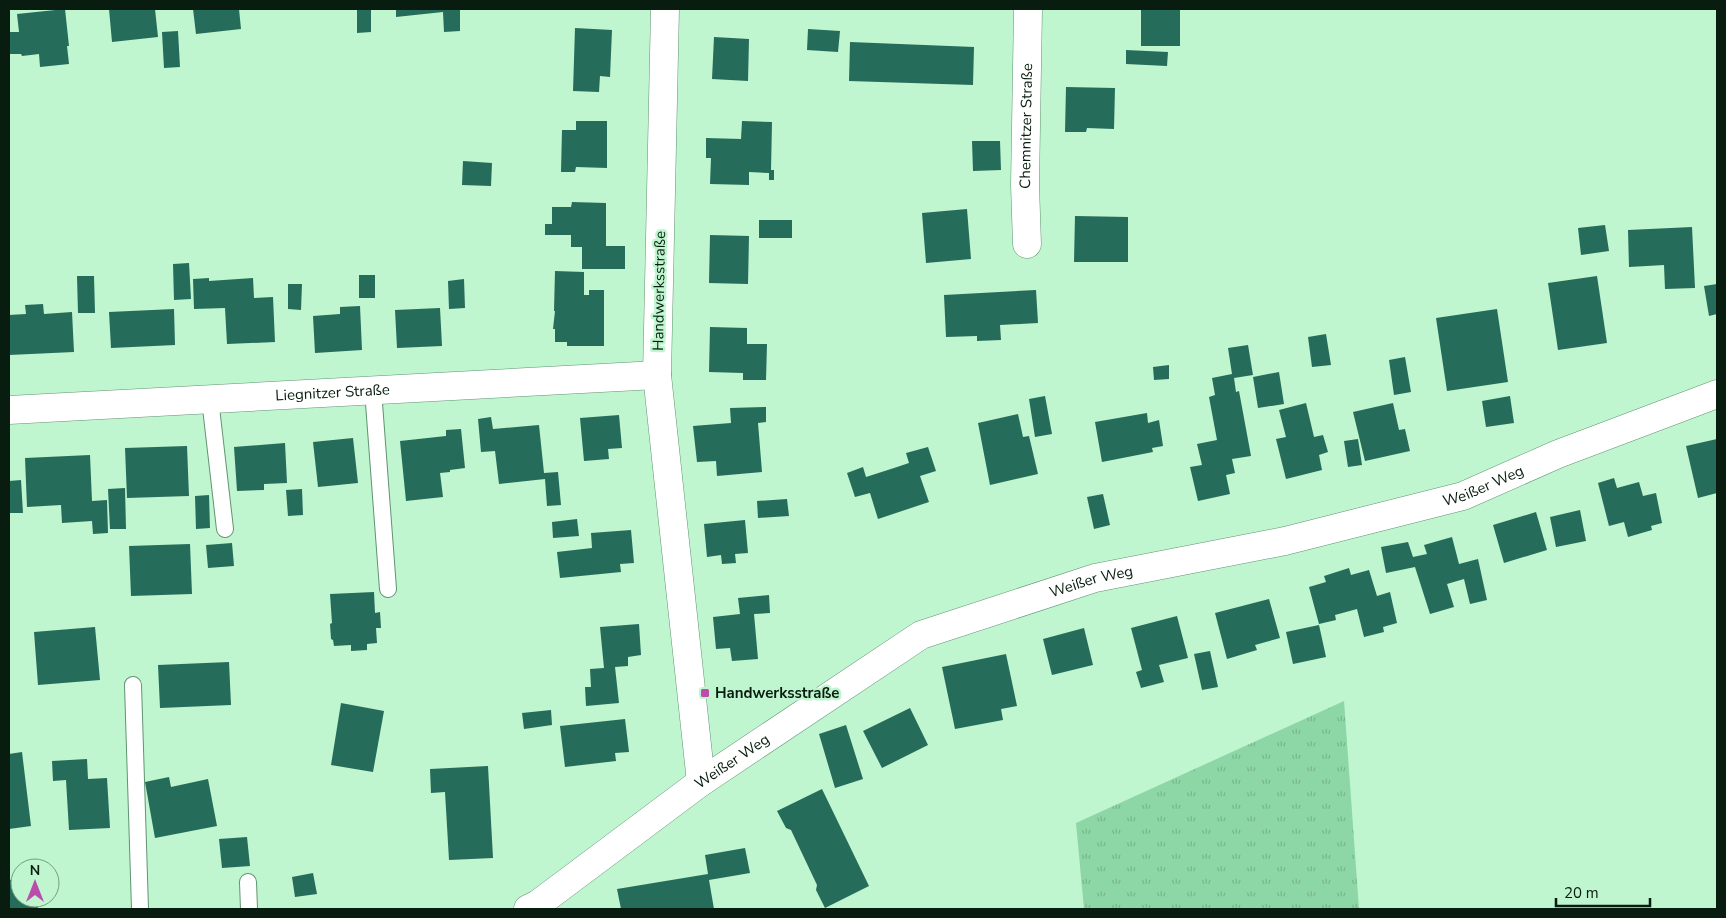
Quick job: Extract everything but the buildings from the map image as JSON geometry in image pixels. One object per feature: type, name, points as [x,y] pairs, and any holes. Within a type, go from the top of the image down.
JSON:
[{"type":"street","name":"Handwerksstraße","points":[[665,9],[657,374],[701,782]]},
{"type":"street","name":"Chemnitzer Straße","points":[[1027,244],[1028,9]]},
{"type":"street","name":"Liegnitzer Straße","points":[[9,410],[657,374]]},
{"type":"street","name":"Weißer Weg","points":[[535,908],[701,782],[922,635],[1095,578],[1285,541],[1463,496],[1558,454],[1717,394]]},
{"type":"lane","points":[[373,390],[388,589]]},
{"type":"lane","points":[[210,398],[225,529]]},
{"type":"lane","points":[[133,685],[140,909]]},
{"type":"lane","points":[[248,882],[249,909]]},
{"type":"green space","points":[[1344,701],[1359,909],[1084,909],[1076,823]]},
{"type":"place","name":"Handwerksstraße","points":[[705,693]]}]
